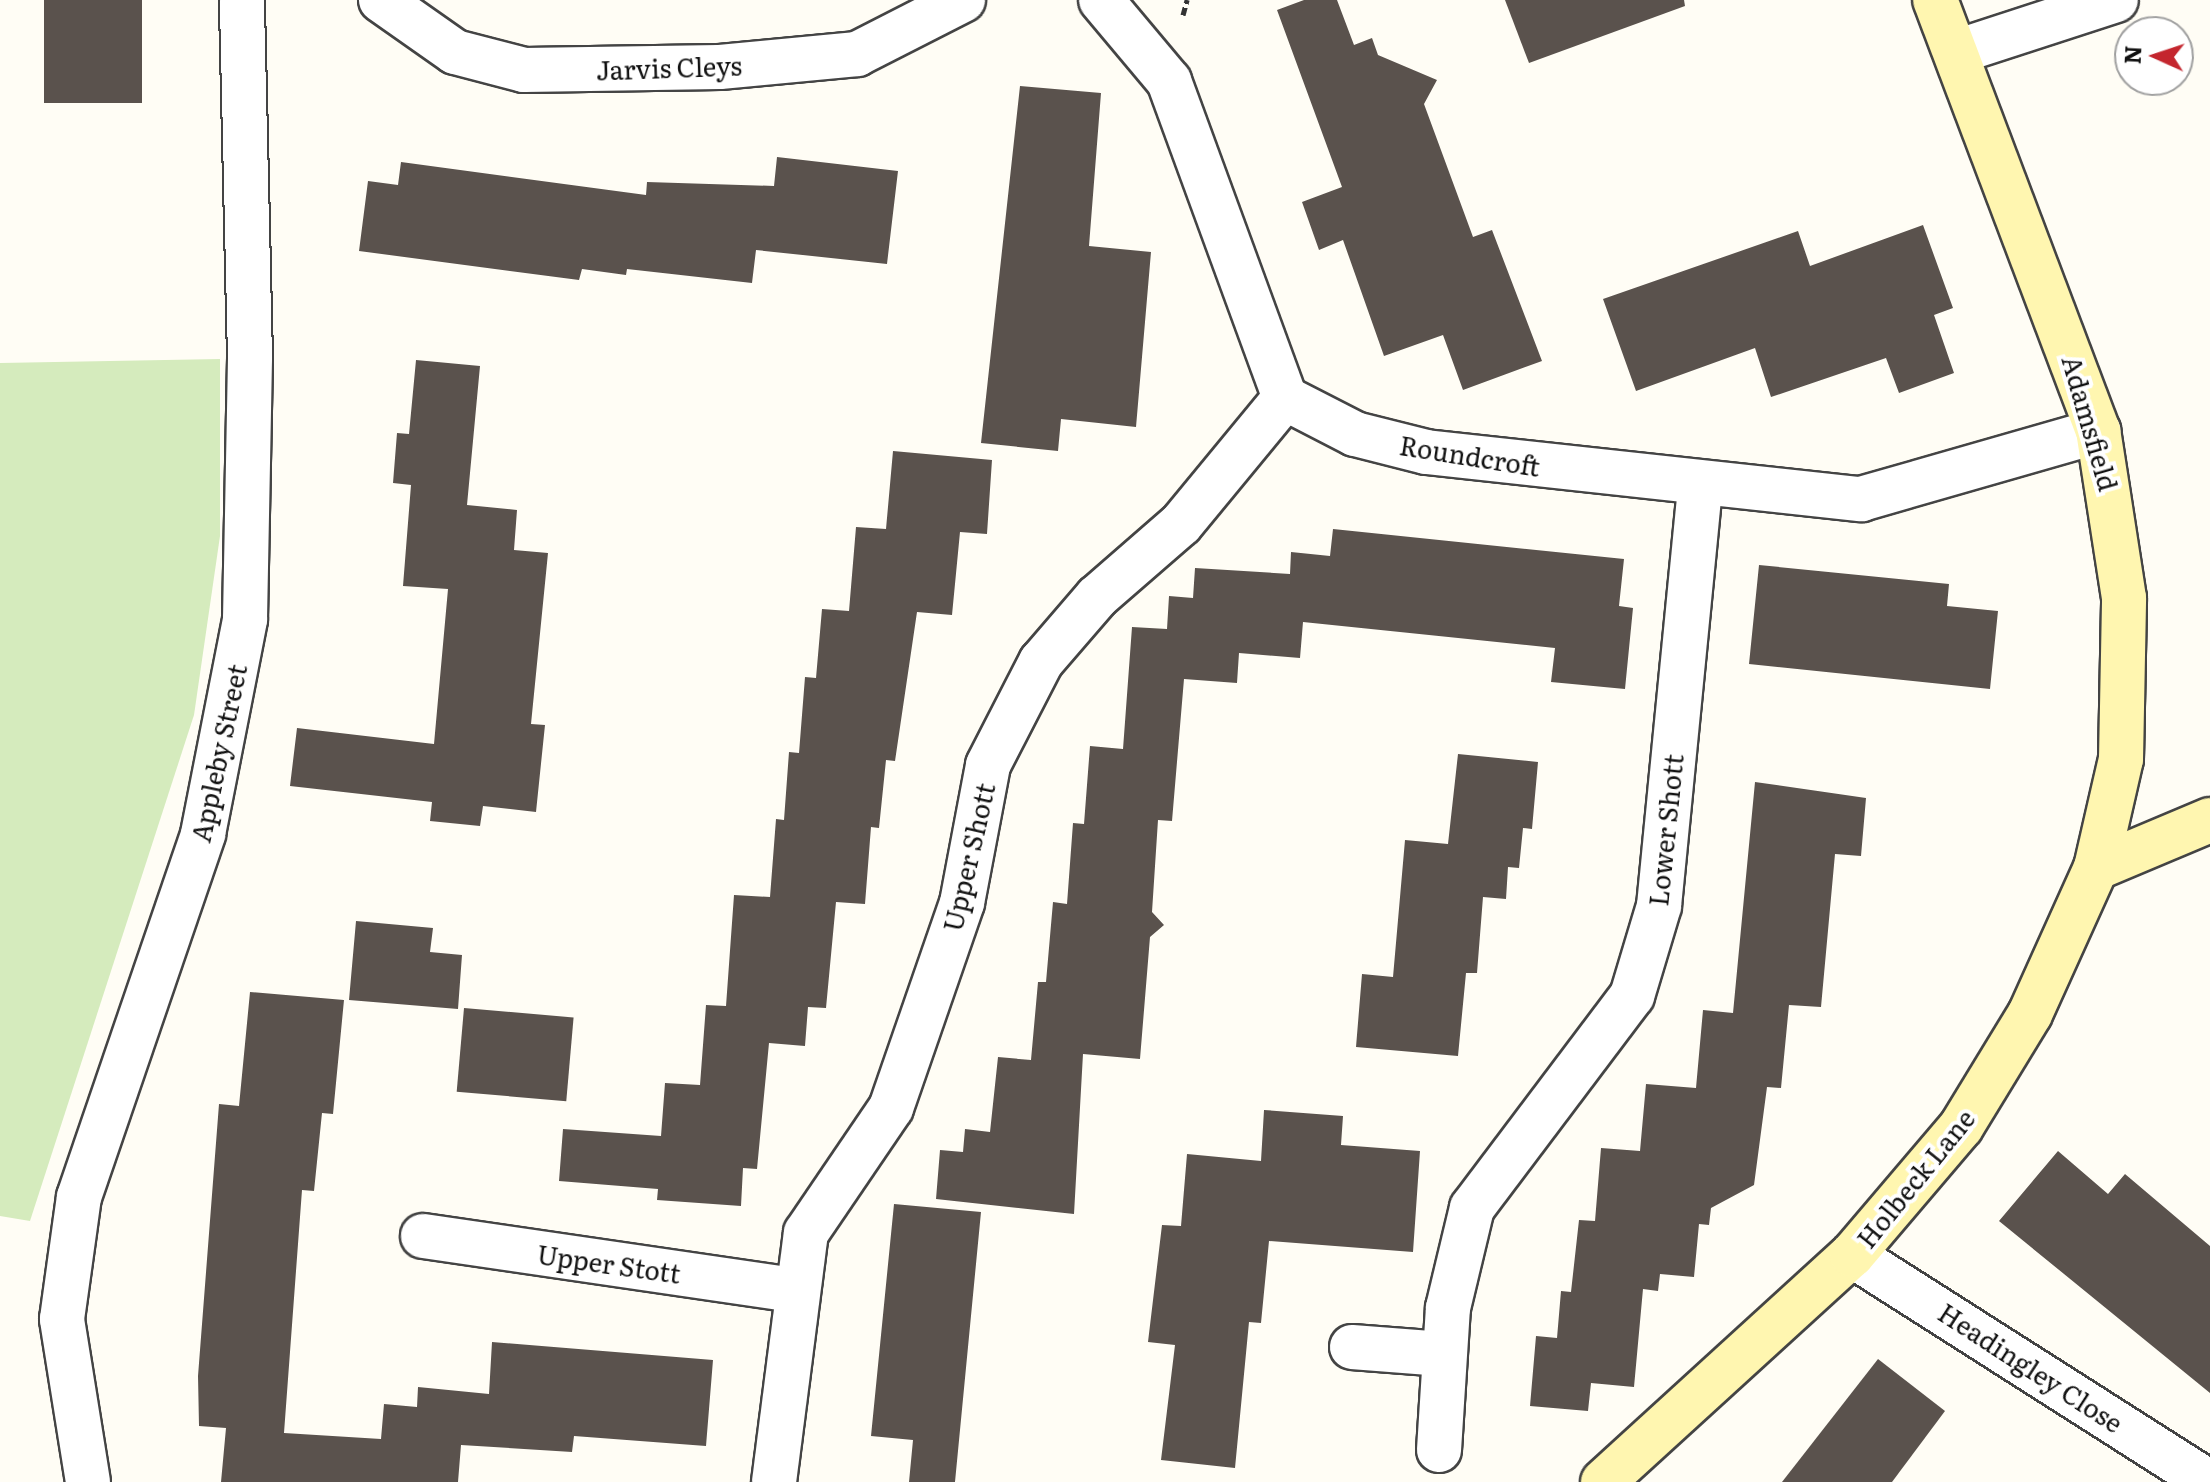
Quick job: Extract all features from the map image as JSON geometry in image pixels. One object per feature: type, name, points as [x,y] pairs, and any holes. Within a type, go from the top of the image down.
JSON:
[{"type":"street","name":"Appleby Street","points":[[88,1482],[62,1319],[79,1197],[203,834],[245,619],[250,358],[242,0]]},
{"type":"street","name":"Jarvis Cleys","points":[[381,0],[418,32],[490,64],[593,70],[857,54],[963,0]]},
{"type":"street","points":[[1101,0],[1169,81],[1285,398]]},
{"type":"street","name":"Adamsfield","points":[[1935,0],[2098,431],[2124,598],[2121,759],[2096,868]]},
{"type":"street","points":[[1956,52],[2116,0]]},
{"type":"street","name":"Roundcroft","points":[[1285,398],[1355,434],[1426,452],[1700,486],[1861,499],[2098,431]]},
{"type":"street","name":"Upper Shott","points":[[774,1482],[794,1290],[806,1233],[891,1108],[962,903],[988,765],[1041,662],[1097,597],[1181,524],[1285,398]]},
{"type":"street","name":"Lower Shott","points":[[1439,1450],[1443,1354],[1472,1208],[1632,996],[1659,906],[1700,486]]},
{"type":"street","points":[[2096,868],[2210,820]]},
{"type":"street","name":"Holbeck Lane","points":[[1603,1482],[1852,1255],[1961,1127],[2030,1014],[2096,868]]},
{"type":"street","name":"Upper Stott","points":[[423,1236],[794,1290]]},
{"type":"street","name":"Headingley Close","points":[[1852,1255],[2208,1482]]},
{"type":"street","points":[[1352,1347],[1443,1354]]},
{"type":"green space","points":[[220,359],[220,536],[194,715],[30,1221],[0,1216],[0,363]]},
{"type":"building","points":[[44,0],[142,0],[142,103],[44,103]]},
{"type":"building","points":[[1304,0],[1337,0],[1354,45],[1372,38],[1378,55],[1437,80],[1424,104],[1473,237],[1492,230],[1542,361],[1463,390],[1443,335],[1384,356],[1343,240],[1319,250],[1302,202],[1342,187],[1277,10]]},
{"type":"building","points":[[1505,0],[1684,0],[1685,6],[1529,63]]},
{"type":"building","points":[[1020,86],[1101,93],[1089,246],[1151,252],[1136,427],[1061,419],[1058,451],[981,443]]},
{"type":"building","points":[[777,157],[898,171],[887,264],[756,250],[752,283],[627,269],[626,275],[582,269],[579,280],[359,251],[368,181],[398,185],[401,162],[646,195],[647,182],[774,186]]},
{"type":"building","points":[[1923,225],[1953,308],[1934,315],[1954,373],[1899,393],[1886,358],[1771,397],[1755,348],[1636,391],[1603,299],[1798,231],[1810,266]]},
{"type":"building","points":[[416,360],[480,366],[467,505],[517,510],[514,550],[548,553],[531,724],[545,725],[536,812],[483,806],[480,826],[430,821],[432,802],[290,786],[297,728],[434,744],[448,589],[403,586],[411,485],[393,483],[397,433],[409,434]]},
{"type":"building","points":[[893,451],[992,460],[987,534],[960,532],[952,615],[917,612],[895,761],[886,760],[879,828],[871,827],[865,904],[836,902],[826,1008],[808,1007],[805,1046],[769,1043],[757,1169],[743,1168],[741,1206],[657,1200],[658,1189],[559,1181],[563,1129],[661,1136],[665,1083],[700,1085],[706,1005],[726,1006],[734,895],[770,897],[776,819],[784,820],[789,752],[799,753],[805,677],[816,678],[822,609],[849,611],[856,527],[886,529]]},
{"type":"building","points":[[1333,529],[1624,559],[1619,606],[1633,608],[1625,689],[1551,682],[1555,648],[1303,622],[1300,658],[1239,653],[1237,683],[1184,679],[1172,821],[1158,820],[1152,912],[1164,925],[1150,937],[1140,1059],[1083,1054],[1074,1214],[936,1199],[940,1150],[963,1152],[965,1129],[990,1132],[998,1057],[1031,1060],[1038,982],[1046,982],[1053,902],[1067,904],[1073,823],[1084,824],[1090,746],[1123,749],[1132,627],[1167,629],[1169,596],[1193,598],[1195,568],[1290,574],[1291,552],[1330,556]]},
{"type":"building","points":[[1759,565],[1949,584],[1947,606],[1998,611],[1990,689],[1749,664]]},
{"type":"building","points":[[1458,754],[1538,762],[1532,829],[1523,828],[1519,868],[1508,867],[1506,899],[1483,897],[1477,973],[1466,973],[1458,1056],[1356,1047],[1362,974],[1393,977],[1405,840],[1448,844]]},
{"type":"building","points":[[1755,782],[1866,798],[1861,856],[1835,854],[1821,1007],[1789,1005],[1781,1088],[1767,1087],[1754,1185],[1711,1208],[1709,1225],[1699,1224],[1694,1277],[1660,1274],[1658,1291],[1643,1289],[1634,1387],[1591,1383],[1588,1411],[1530,1406],[1536,1336],[1557,1338],[1561,1291],[1571,1292],[1579,1220],[1595,1221],[1601,1148],[1640,1151],[1646,1084],[1696,1088],[1703,1010],[1733,1013]]},
{"type":"building","points":[[356,921],[433,928],[430,952],[462,955],[458,1009],[349,1000]]},
{"type":"building","points":[[250,992],[344,1000],[333,1114],[322,1113],[314,1191],[302,1190],[284,1433],[381,1439],[384,1404],[417,1407],[418,1387],[489,1394],[492,1342],[713,1360],[706,1446],[574,1436],[572,1452],[461,1445],[458,1482],[221,1482],[226,1428],[199,1426],[198,1376],[219,1104],[239,1106]]},
{"type":"building","points":[[464,1008],[574,1018],[566,1101],[457,1092]]},
{"type":"building","points":[[1264,1110],[1343,1116],[1341,1145],[1420,1151],[1413,1252],[1269,1241],[1261,1323],[1249,1322],[1235,1468],[1161,1460],[1175,1345],[1148,1342],[1162,1225],[1181,1226],[1187,1154],[1261,1161]]},
{"type":"building","points":[[2058,1151],[2108,1194],[2125,1174],[2210,1246],[2210,1393],[1999,1221]]},
{"type":"building","points":[[894,1204],[981,1212],[955,1482],[909,1482],[913,1440],[871,1436]]},
{"type":"building","points":[[1878,1359],[1945,1411],[1892,1482],[1782,1482]]}]
